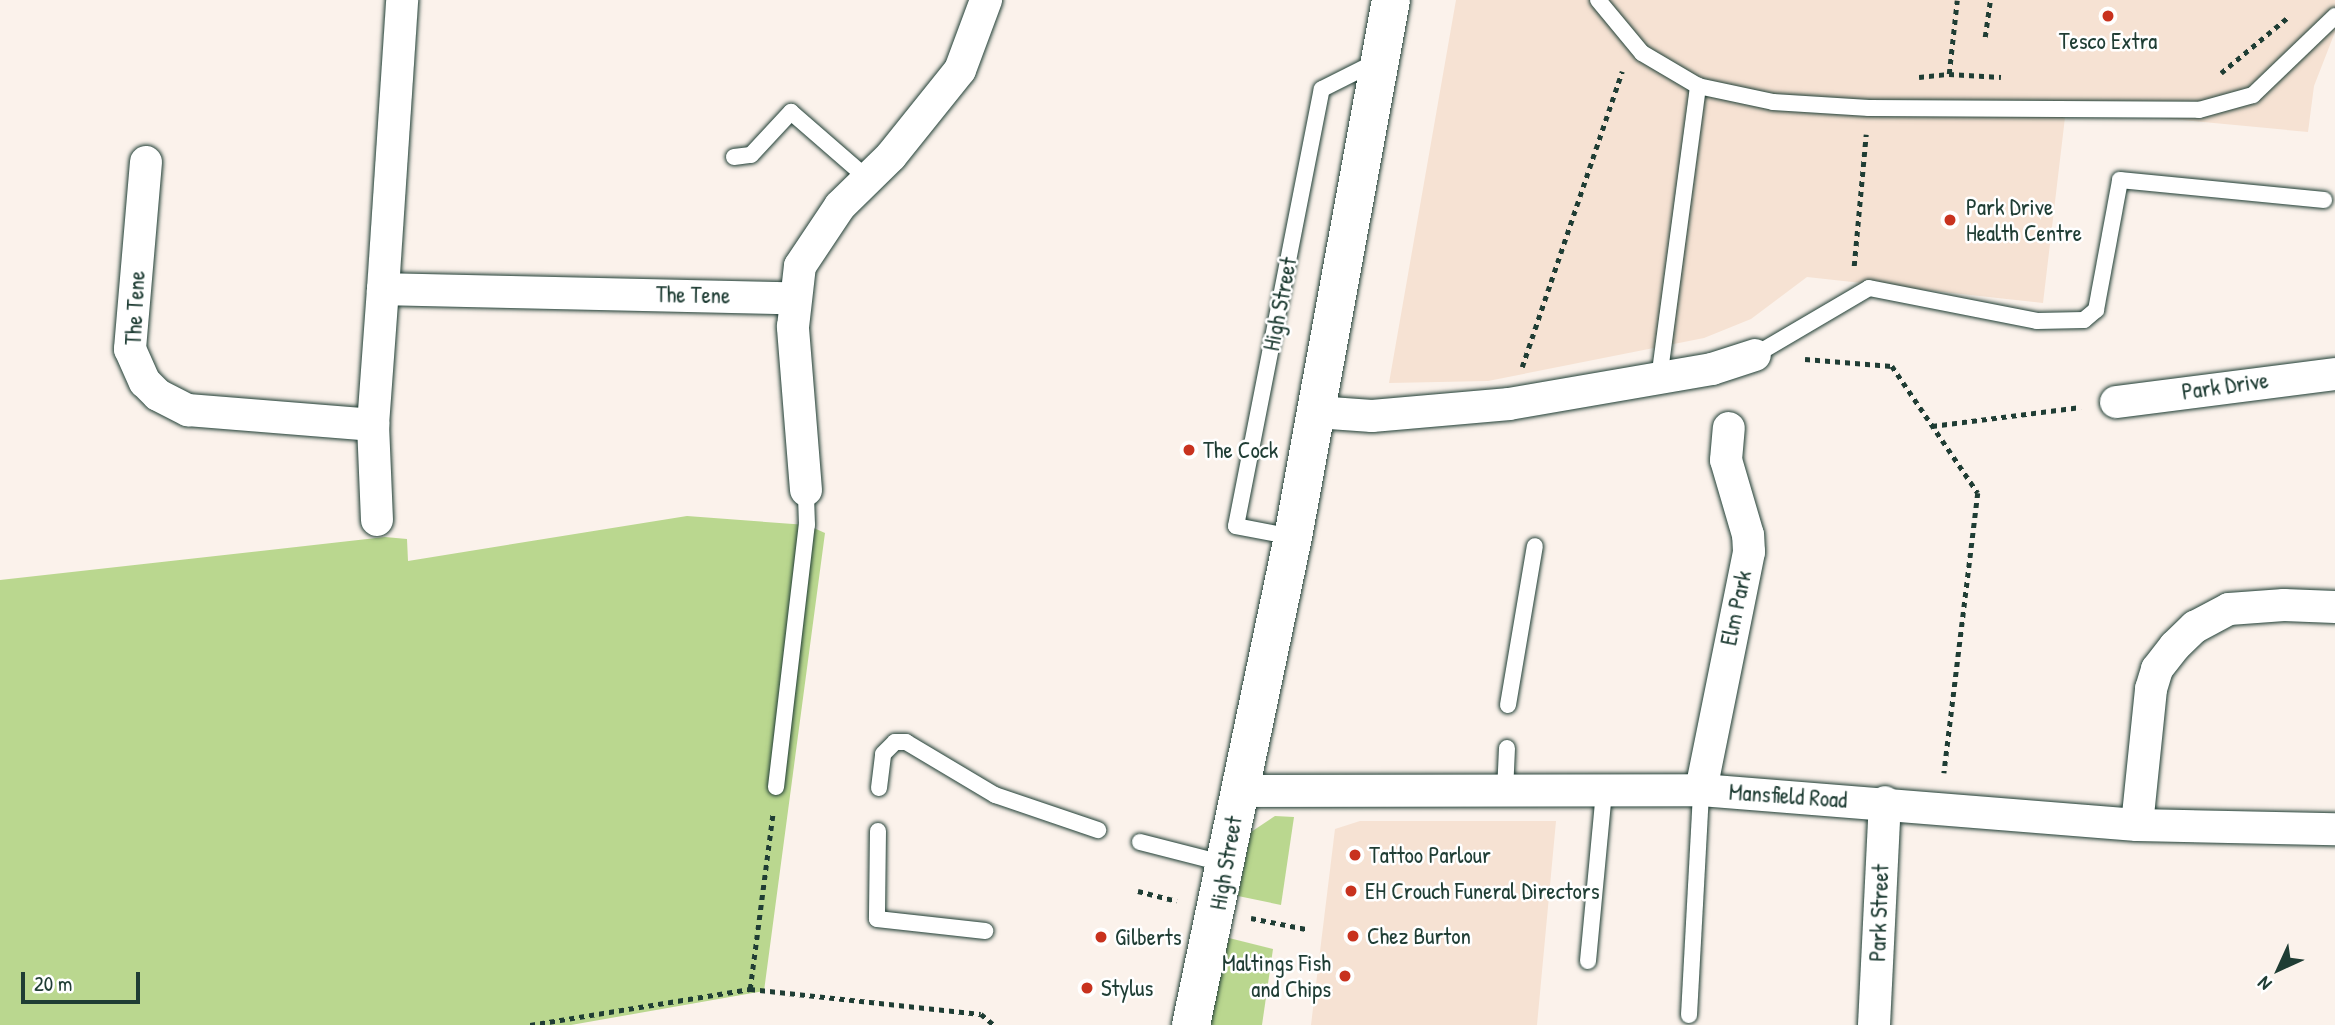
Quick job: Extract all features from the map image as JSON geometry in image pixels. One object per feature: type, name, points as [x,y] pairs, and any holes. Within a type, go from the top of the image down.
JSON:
[{"type":"main road","name":"High Street","points":[[1191,1025],[1293,537],[1391,0]]},
{"type":"street","points":[[377,520],[373,425],[402,0]]},
{"type":"street","points":[[806,490],[793,298],[800,266],[813,244],[867,178],[937,103],[960,70],[986,0]]},
{"type":"street","name":"The Tene","points":[[146,162],[130,349],[145,382],[158,395],[188,410],[373,425]]},
{"type":"street","name":"The Tene","points":[[383,289],[793,298]]},
{"type":"street","points":[[1316,412],[1372,416],[1509,404],[1659,379],[1755,355]]},
{"type":"street","name":"Park Drive","points":[[2116,402],[2335,374]]},
{"type":"street","name":"Elm Park","points":[[1701,790],[1749,552],[1748,535],[1726,460],[1729,428]]},
{"type":"street","points":[[2137,825],[2151,689],[2157,669],[2175,646],[2195,627],[2229,610],[2284,605],[2335,607]]},
{"type":"street","name":"Mansfield Road","points":[[1239,790],[1505,793],[1701,790],[1885,802],[2137,825],[2335,829]]},
{"type":"street","name":"Park Street","points":[[1874,1025],[1885,802]]},
{"type":"lane","points":[[1598,0],[1642,53],[1698,86],[1773,102],[1869,108],[2199,110],[2253,94],[2335,16]]},
{"type":"lane","name":"High Street","points":[[1293,537],[1236,526],[1322,89],[1380,60]]},
{"type":"lane","points":[[1659,379],[1698,86]]},
{"type":"lane","points":[[734,157],[751,155],[791,112],[867,178]]},
{"type":"lane","points":[[1755,355],[1869,288],[2037,321],[2084,320],[2096,310],[2120,180],[2324,200]]},
{"type":"lane","points":[[776,787],[807,525],[806,490]]},
{"type":"lane","points":[[1508,705],[1535,546]]},
{"type":"lane","points":[[879,788],[883,754],[895,742],[906,742],[995,795],[1098,830]]},
{"type":"lane","points":[[1505,793],[1507,748]]},
{"type":"lane","points":[[1689,1015],[1701,790]]},
{"type":"lane","points":[[1588,961],[1604,793]]},
{"type":"lane","points":[[878,831],[877,919],[985,931]]},
{"type":"lane","points":[[1140,842],[1226,864]]},
{"type":"path","points":[[1949,74],[1957,0]]},
{"type":"path","points":[[1985,37],[1990,0]]},
{"type":"path","points":[[2213,79],[2299,9]]},
{"type":"path","points":[[1912,78],[1949,74],[2010,78]]},
{"type":"path","points":[[1755,355],[1892,366],[1978,493],[1939,809]]},
{"type":"path","points":[[1932,426],[2116,402]]},
{"type":"path","points":[[750,989],[776,787]]},
{"type":"path","points":[[1138,891],[1184,903]]},
{"type":"path","points":[[1240,916],[1306,929]]},
{"type":"path","points":[[530,1025],[750,989],[981,1014],[994,1025]]},
{"type":"shaded area","points":[[1456,0],[2335,0],[2335,32],[2314,86],[2308,132],[2066,109],[2043,303],[1807,277],[1751,319],[1704,338],[1488,381],[1389,383]]},
{"type":"shaded area","points":[[1360,821],[1556,821],[1537,1025],[1311,1025],[1335,829]]},
{"type":"green space","points":[[687,516],[807,525],[825,533],[764,991],[571,1025],[0,1025],[0,580],[385,537],[407,539],[408,561]]},
{"type":"green space","points":[[1275,816],[1294,817],[1281,905],[1238,896],[1251,832]]},
{"type":"green space","points":[[1229,938],[1273,949],[1262,1025],[1208,1025]]},
{"type":"place","name":"Tesco Extra","points":[[2108,16]]},
{"type":"place","name":"Park Drive Health Centre","points":[[1950,220]]},
{"type":"place","name":"The Cock","points":[[1189,450]]},
{"type":"place","name":"Tattoo Parlour","points":[[1355,855]]},
{"type":"place","name":"EH Crouch Funeral Directors","points":[[1351,891]]},
{"type":"place","name":"Chez Burton","points":[[1353,936]]},
{"type":"place","name":"Gilberts","points":[[1101,937]]},
{"type":"place","name":"Maltings Fish and Chips","points":[[1345,976]]},
{"type":"place","name":"Stylus","points":[[1087,988]]}]
